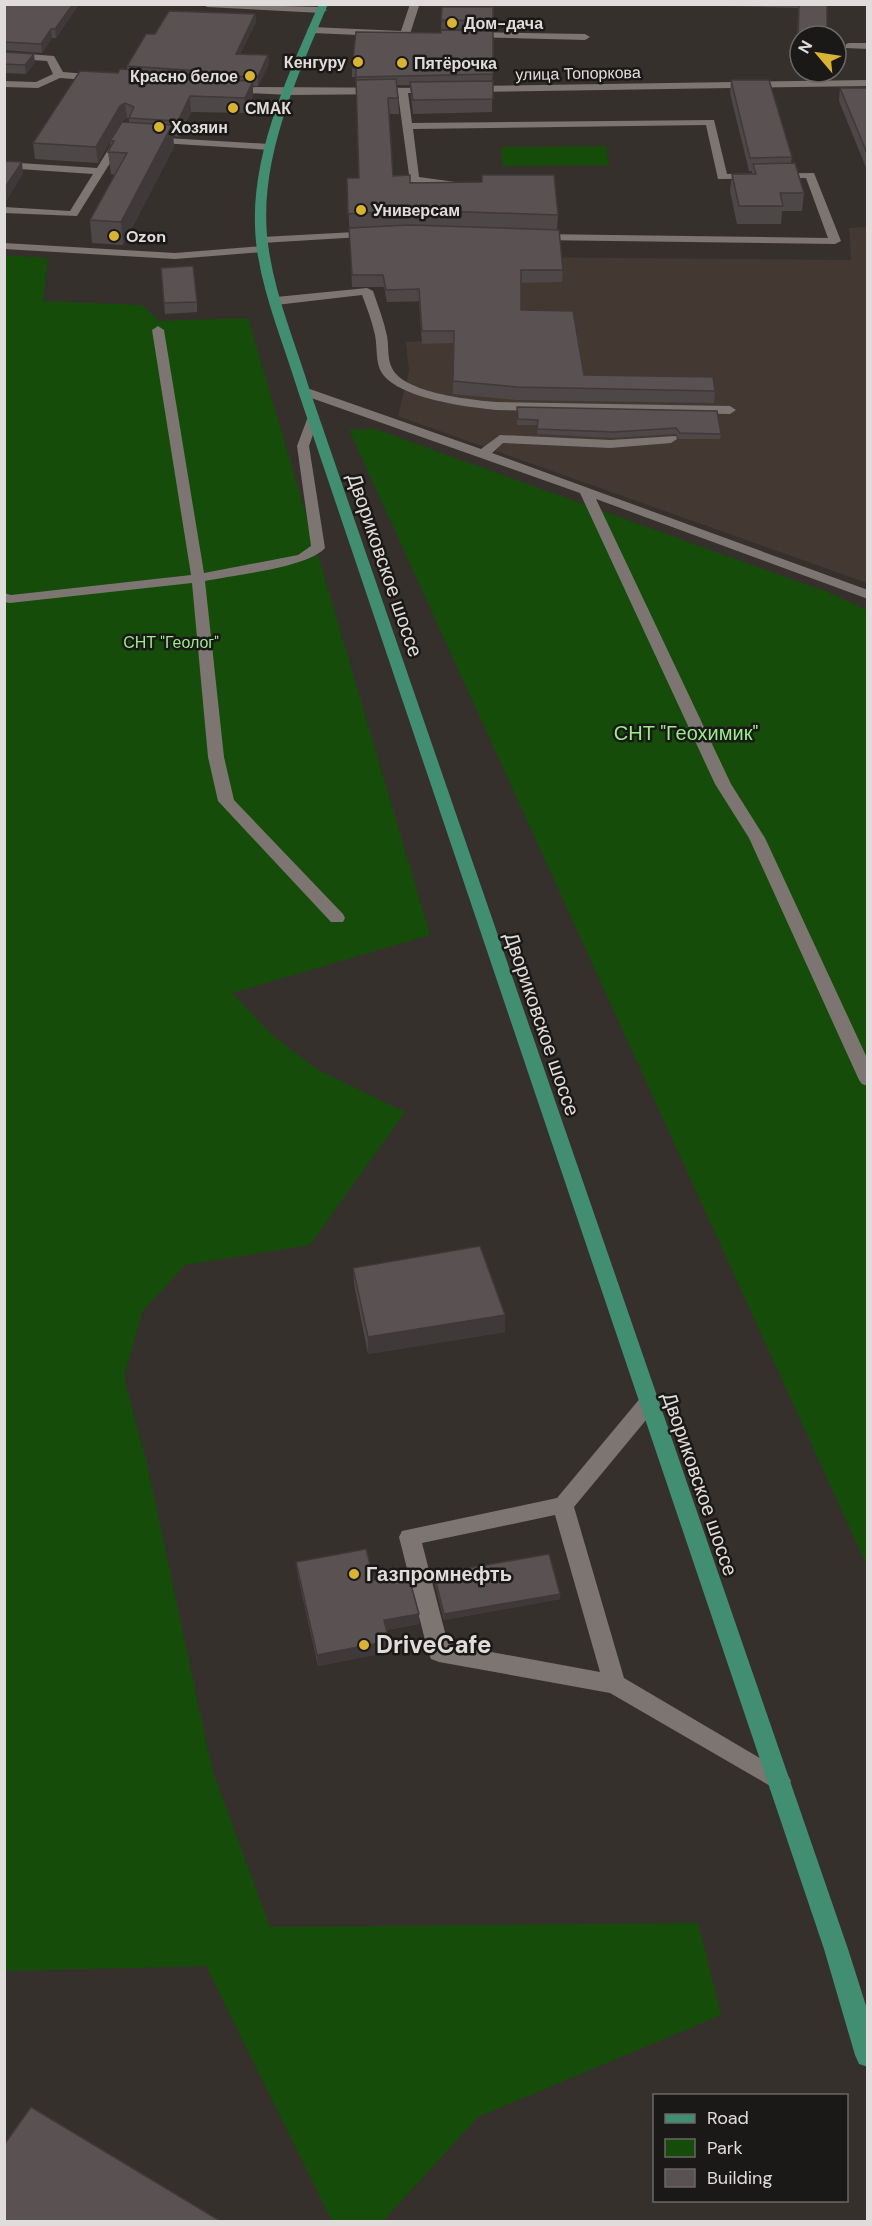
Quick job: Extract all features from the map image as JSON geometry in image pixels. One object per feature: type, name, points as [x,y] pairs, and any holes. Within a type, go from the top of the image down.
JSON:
[{"type":"main road","name":"Двориковское шоссе","points":[[323,7],[312,30],[270,147],[264,179],[261,222],[263,244],[276,301],[304,391],[836,1949],[867,2055]]},
{"type":"street","points":[[207,4],[323,7]]},
{"type":"street","points":[[405,34],[414,6]]},
{"type":"street","points":[[312,30],[416,34]]},
{"type":"street","points":[[461,35],[585,37]]},
{"type":"street","points":[[849,46],[867,46]]},
{"type":"street","points":[[4,55],[51,58],[58,75]]},
{"type":"street","points":[[4,84],[38,85],[58,75],[106,78]]},
{"type":"street","name":"улица Топоркова","points":[[462,89],[867,83]]},
{"type":"street","points":[[219,90],[290,92],[450,90]]},
{"type":"street","points":[[403,90],[414,180],[475,187]]},
{"type":"street","points":[[407,126],[710,122],[722,177],[810,175],[835,241],[522,237]]},
{"type":"street","points":[[4,210],[73,214],[122,135],[270,147]]},
{"type":"street","points":[[4,165],[99,171]]},
{"type":"street","points":[[4,246],[175,256],[263,244],[390,234]]},
{"type":"street","points":[[276,301],[367,291],[381,335],[385,368],[392,377],[401,384],[498,423],[610,444],[671,439]]},
{"type":"street","points":[[158,330],[198,578],[216,757],[226,801],[337,918]]},
{"type":"street","points":[[304,391],[586,491],[867,596]]},
{"type":"street","points":[[498,423],[730,410]]},
{"type":"street","points":[[4,597],[10,599],[198,578],[302,558],[318,548],[303,446],[313,417]]},
{"type":"street","points":[[483,454],[498,423]]},
{"type":"street","points":[[586,491],[723,784],[757,838],[867,1080]]},
{"type":"street","points":[[649,1402],[563,1505],[410,1537],[439,1652],[615,1684],[779,1781]]},
{"type":"street","points":[[563,1505],[615,1684]]},
{"type":"shaded area","points":[[867,227],[867,583],[398,416],[409,371],[406,342],[422,341],[419,302],[387,302],[385,294],[498,257],[851,260],[849,228]]},
{"type":"green space","points":[[606,146],[609,165],[503,166],[501,147]]},
{"type":"green space","name":"СНТ \"Геолог\"","points":[[4,255],[48,258],[43,301],[142,305],[159,321],[248,318],[430,935],[232,993],[272,1035],[318,1070],[405,1112],[310,1245],[185,1265],[142,1312],[124,1377],[148,1468],[212,1769],[270,1927],[698,1923],[721,2015],[478,2117],[383,2221],[332,2221],[206,1966],[5,1971]]},
{"type":"green space","name":"СНТ \"Геохимик\"","points":[[375,429],[830,593],[867,610],[867,1566],[349,430]]},
{"type":"building","points":[[4,4],[73,4],[41,44],[4,42]]},
{"type":"building","points":[[799,4],[827,4],[827,24],[798,24]]},
{"type":"building","points":[[442,7],[493,7],[493,21],[441,20]]},
{"type":"building","points":[[169,11],[255,14],[236,54],[268,55],[258,77],[219,76],[201,71],[127,66],[146,34],[155,34]]},
{"type":"building","points":[[441,30],[493,31],[493,74],[356,77],[356,68],[352,68],[356,32],[441,33]]},
{"type":"building","points":[[4,52],[34,54],[25,65],[4,64]]},
{"type":"building","points":[[120,69],[199,75],[218,80],[253,81],[245,98],[190,96],[178,121],[129,118],[134,107],[125,103],[120,106],[96,147],[33,143],[80,71],[118,73]]},
{"type":"building","points":[[396,79],[398,98],[388,98],[393,176],[410,175],[410,183],[482,182],[482,175],[554,175],[558,215],[410,210],[348,214],[347,178],[359,178],[356,80]]},
{"type":"building","points":[[731,80],[769,80],[792,157],[750,158]]},
{"type":"building","points":[[493,81],[493,99],[413,100],[410,82]]},
{"type":"building","points":[[840,88],[867,88],[867,153]]},
{"type":"building","points":[[122,122],[172,125],[121,222],[90,220],[127,153],[108,152],[114,141],[110,141]]},
{"type":"building","points":[[4,161],[22,162],[4,189]]},
{"type":"building","points":[[795,163],[804,193],[780,193],[783,206],[739,206],[732,174],[756,174],[753,164]]},
{"type":"building","points":[[410,225],[559,230],[563,270],[521,270],[521,310],[573,311],[584,375],[713,377],[715,391],[517,387],[453,381],[454,331],[422,331],[419,289],[386,290],[383,275],[352,275],[349,228]]},
{"type":"building","points":[[193,266],[197,302],[164,303],[161,268]]},
{"type":"building","points":[[517,407],[717,411],[721,434],[680,433],[676,428],[614,432],[537,429],[538,420],[518,419]]},
{"type":"building","points":[[480,1246],[505,1315],[368,1337],[353,1268]]},
{"type":"building","points":[[366,1549],[374,1580],[408,1574],[419,1614],[384,1620],[389,1641],[317,1655],[296,1562]]},
{"type":"building","points":[[549,1554],[560,1594],[444,1614],[434,1574]]},
{"type":"building","points":[[31,2107],[222,2222],[4,2222],[4,2145]]},
{"type":"place","name":"Дом-дача","points":[[452,23]]},
{"type":"place","name":"Кенгуру","points":[[358,62]]},
{"type":"place","name":"Пятёрочка","points":[[402,63]]},
{"type":"place","name":"Красно белое","points":[[250,76]]},
{"type":"place","name":"СМАК","points":[[233,108]]},
{"type":"place","name":"Хозяин","points":[[159,127]]},
{"type":"place","name":"Универсам","points":[[361,210]]},
{"type":"place","name":"Ozon","points":[[114,236]]},
{"type":"place","name":"Газпромнефть","points":[[354,1574]]},
{"type":"place","name":"DriveCafe","points":[[364,1645]]}]
